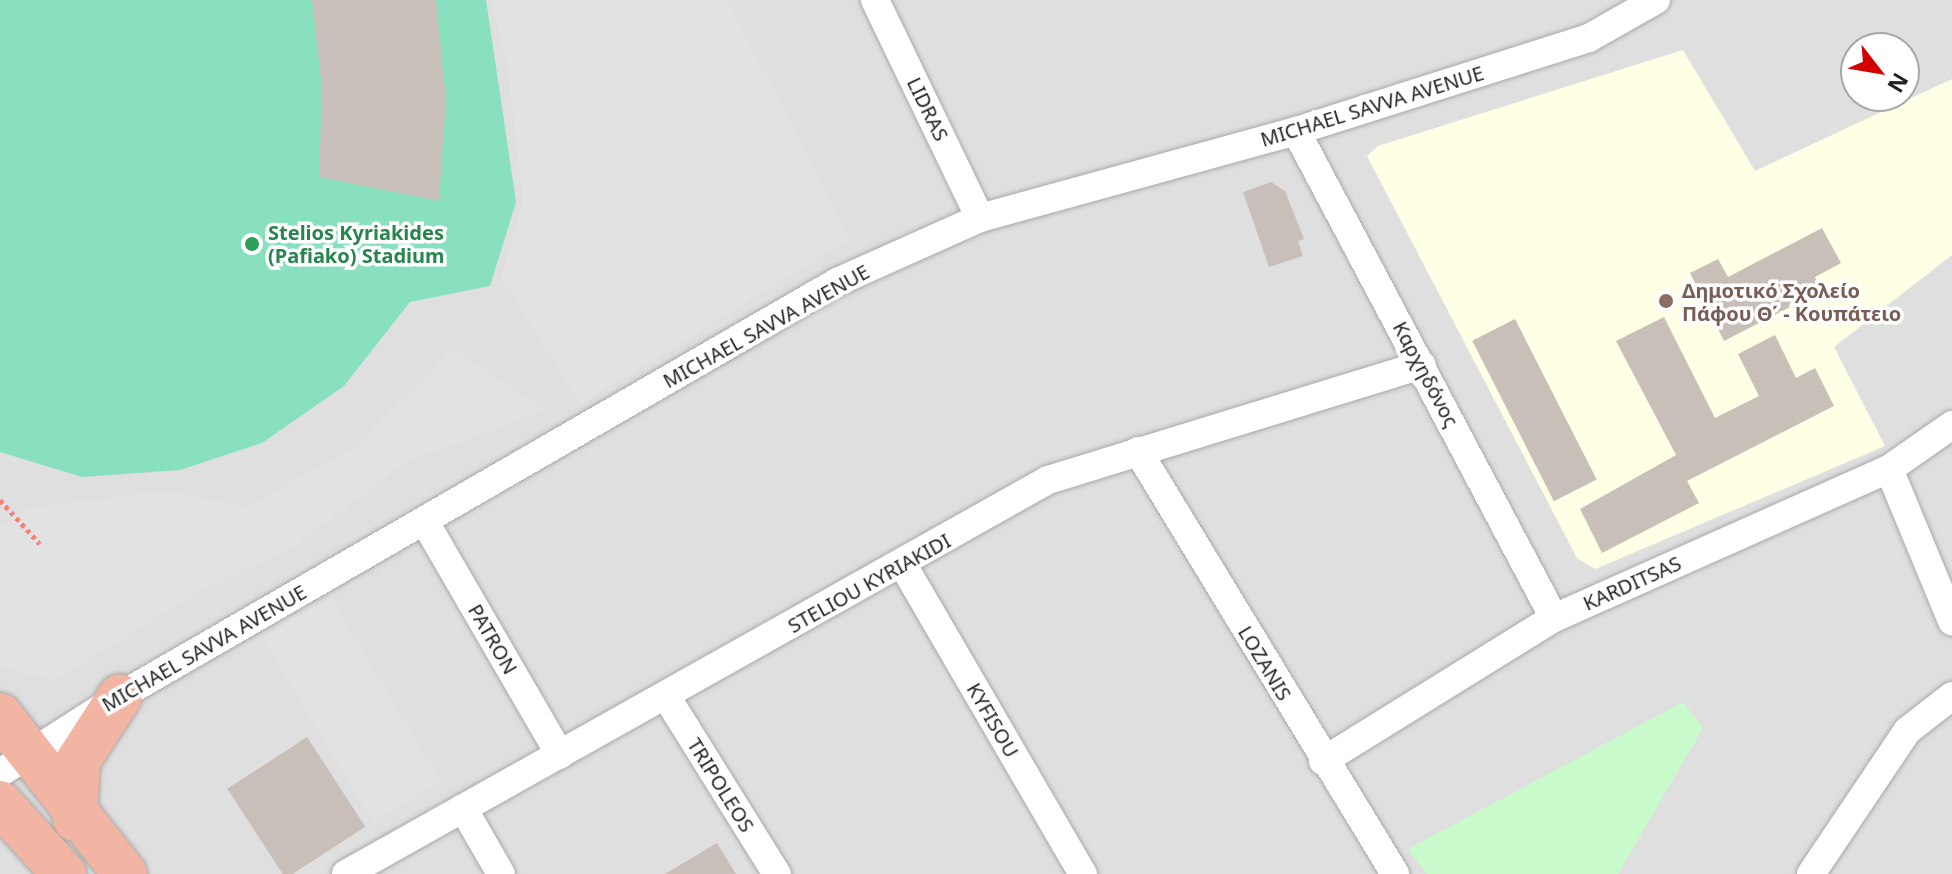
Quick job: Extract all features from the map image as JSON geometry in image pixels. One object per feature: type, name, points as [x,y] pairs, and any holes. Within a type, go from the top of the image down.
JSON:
[{"type":"highway","points":[[75,819],[78,761],[120,696]]},
{"type":"highway","points":[[0,715],[15,764],[75,819],[125,874]]},
{"type":"highway","points":[[0,803],[64,874]]},
{"type":"street","name":"LIDRAS","points":[[875,0],[980,218]]},
{"type":"street","name":"MICHAEL SAVVA AVENUE","points":[[15,764],[120,696],[837,282],[980,218],[1296,131],[1589,38],[1644,2]]},
{"type":"street","name":"Καρχηδόνος","points":[[1296,131],[1554,618]]},
{"type":"street","name":"STELIOU KYRIAKIDI","points":[[346,874],[903,565],[1048,480],[1422,365]]},
{"type":"street","name":"KARDITSAS","points":[[1323,761],[1554,618],[1889,469],[1952,425]]},
{"type":"street","name":"LOZANIS","points":[[1138,451],[1323,761],[1395,874]]},
{"type":"street","points":[[1889,469],[1952,621]]},
{"type":"street","name":"PATRON","points":[[425,522],[560,755]]},
{"type":"street","name":"KYFISOU","points":[[903,565],[1071,870]]},
{"type":"street","name":"TRIPOLEOS","points":[[666,696],[777,874]]},
{"type":"street","points":[[1811,874],[1907,731],[1952,696]]},
{"type":"street","points":[[463,808],[501,874]]},
{"type":"path","points":[[0,500],[40,544]]},
{"type":"shaded area","points":[[0,0],[1952,0],[1952,874],[0,874]]},
{"type":"shaded area","points":[[491,0],[727,0],[850,239],[581,404],[501,277],[523,202],[507,61]]},
{"type":"shaded area","name":"Δημοτικό Σχολείο Πάφου Θ΄ - Κουπάτειο","points":[[1683,50],[1755,171],[1881,112],[1920,112],[1920,94],[1952,79],[1952,255],[1834,347],[1885,446],[1595,569],[1577,558],[1367,156],[1378,146]]},
{"type":"shaded area","points":[[454,349],[545,410],[403,464],[298,544],[197,593],[54,681],[0,667],[0,528],[29,508],[168,491],[247,507],[351,449]]},
{"type":"shaded area","points":[[330,597],[441,781],[373,822],[262,638]]},
{"type":"green space","name":"Stelios Kyriakides (Pafiako) Stadium","points":[[0,0],[486,0],[516,202],[490,286],[410,302],[344,386],[262,443],[180,470],[82,477],[0,452]]},
{"type":"green space","points":[[1683,702],[1703,728],[1618,874],[1427,874],[1408,849]]},
{"type":"building","points":[[312,0],[436,0],[446,100],[439,201],[319,177],[322,88]]},
{"type":"building","points":[[1271,182],[1285,191],[1304,239],[1298,241],[1303,256],[1269,267],[1243,192]]},
{"type":"building","points":[[1822,228],[1841,263],[1815,277],[1821,291],[1724,341],[1690,273],[1718,259],[1728,277]]},
{"type":"building","points":[[1664,317],[1715,418],[1759,396],[1738,354],[1775,335],[1796,378],[1815,368],[1834,406],[1687,481],[1699,503],[1602,553],[1580,509],[1676,455],[1616,341]]},
{"type":"building","points":[[1515,319],[1597,479],[1554,501],[1472,341]]},
{"type":"building","points":[[307,737],[365,827],[292,874],[283,874],[227,789]]},
{"type":"building","points":[[717,843],[736,874],[665,874]]},
{"type":"place","name":"Stelios Kyriakides (Pafiako) Stadium","points":[[252,244]]},
{"type":"place","name":"Δημοτικό Σχολείο Πάφου Θ΄ - Κουπάτειο","points":[[1666,301]]}]
